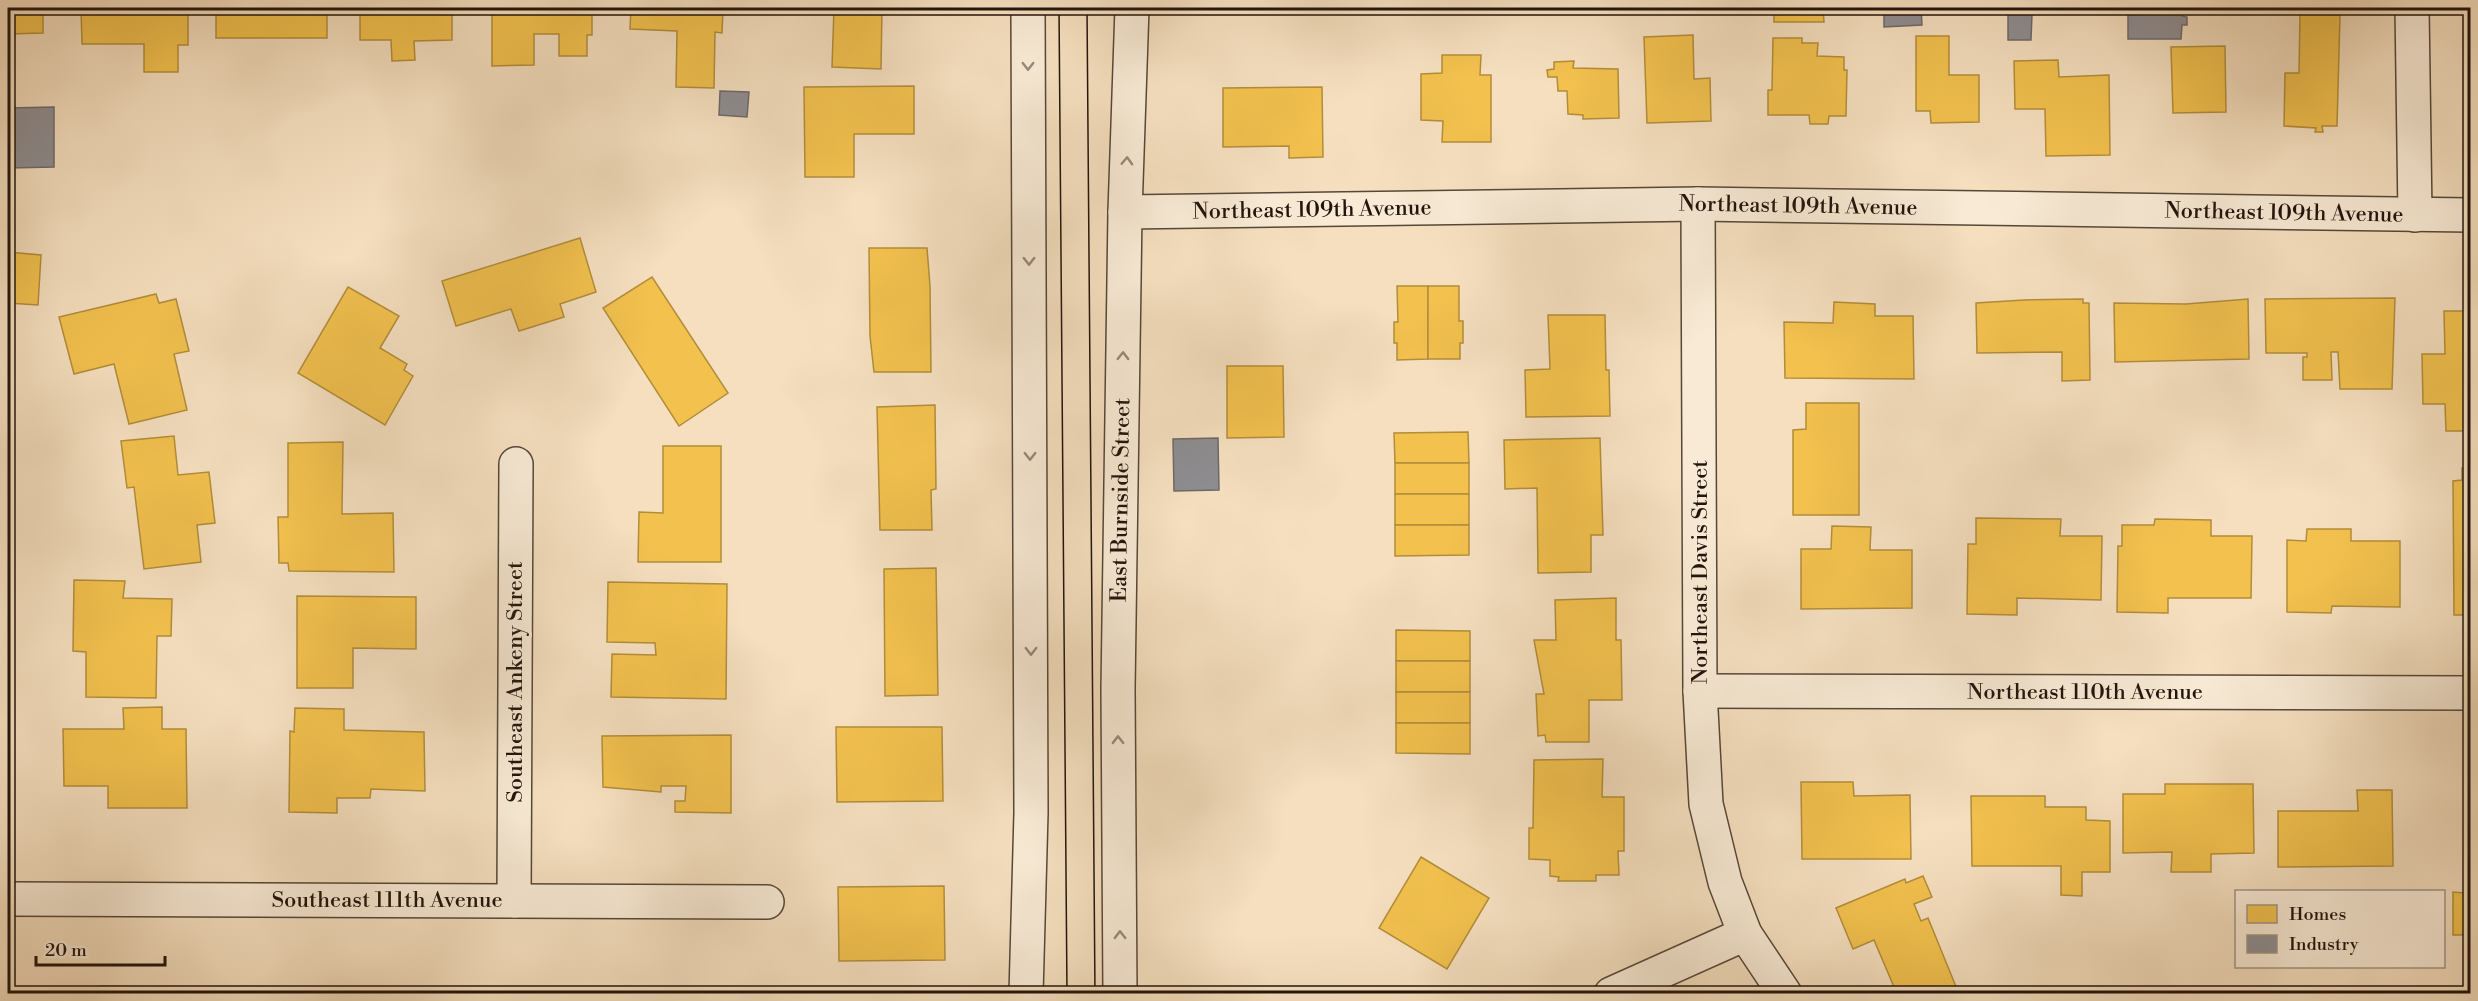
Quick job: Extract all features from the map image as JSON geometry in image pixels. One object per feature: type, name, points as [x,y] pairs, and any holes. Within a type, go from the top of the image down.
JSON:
[{"type":"street","points":[[1026,993],[1032,813],[1028,8]]},
{"type":"street","name":"East Burnside Street","points":[[1120,993],[1118,689],[1125,212],[1132,8]]},
{"type":"street","points":[[2412,8],[2415,215]]},
{"type":"street","name":"Northeast 109th Avenue","points":[[1125,212],[1698,204],[2470,215]]},
{"type":"street","name":"Northeast Davis Street","points":[[1698,204],[1700,691],[1706,804],[1725,882],[1745,934],[1785,993]]},
{"type":"street","name":"Southeast Ankeny Street","points":[[514,901],[516,464]]},
{"type":"street","name":"Northeast 110th Avenue","points":[[1700,691],[2470,693]]},
{"type":"street","name":"Southeast 111th Avenue","points":[[8,899],[768,902]]},
{"type":"street","points":[[1611,993],[1745,934]]},
{"type":"building: Homes","points":[[8,8],[43,8],[43,33],[8,34]]},
{"type":"building: Homes","points":[[81,8],[188,8],[188,45],[178,45],[178,72],[144,72],[144,44],[82,44]]},
{"type":"building: Homes","points":[[216,8],[327,8],[327,38],[216,38]]},
{"type":"building: Homes","points":[[360,8],[452,8],[452,40],[414,41],[415,60],[392,61],[391,40],[360,40]]},
{"type":"building: Homes","points":[[492,8],[592,8],[592,35],[587,35],[587,56],[559,56],[559,34],[534,34],[534,65],[492,66]]},
{"type":"building: Homes","points":[[631,8],[723,8],[722,33],[715,32],[714,88],[676,87],[677,31],[630,29]]},
{"type":"building: Homes","points":[[834,8],[882,8],[881,69],[832,67]]},
{"type":"building: Homes","points":[[1774,8],[1823,8],[1824,22],[1774,22]]},
{"type":"building: Homes","points":[[2300,14],[2340,15],[2337,126],[2322,126],[2323,132],[2315,132],[2316,128],[2284,126],[2285,73],[2299,73]]},
{"type":"building: Homes","points":[[1693,35],[1694,79],[1710,78],[1711,121],[1647,123],[1644,37]]},
{"type":"building: Homes","points":[[1916,36],[1949,36],[1949,75],[1979,75],[1979,122],[1931,123],[1930,111],[1916,111]]},
{"type":"building: Homes","points":[[1773,38],[1802,38],[1802,43],[1818,43],[1817,56],[1844,57],[1844,70],[1847,70],[1846,116],[1829,116],[1828,124],[1810,124],[1809,115],[1768,115],[1768,90],[1772,90]]},
{"type":"building: Homes","points":[[2225,46],[2226,112],[2173,113],[2171,47]]},
{"type":"building: Homes","points":[[1442,55],[1481,55],[1480,75],[1491,75],[1491,142],[1442,142],[1443,121],[1421,120],[1421,74],[1442,73]]},
{"type":"building: Homes","points":[[2058,60],[2059,77],[2109,75],[2110,155],[2046,156],[2045,109],[2015,109],[2014,61]]},
{"type":"building: Homes","points":[[1574,61],[1573,68],[1618,69],[1619,118],[1583,119],[1583,115],[1568,114],[1567,91],[1558,91],[1557,77],[1548,77],[1547,70],[1554,69],[1554,62]]},
{"type":"building: Homes","points":[[914,86],[914,134],[854,134],[854,177],[805,177],[804,87]]},
{"type":"building: Homes","points":[[1322,87],[1323,157],[1289,158],[1289,146],[1223,147],[1223,88]]},
{"type":"building: Homes","points":[[580,238],[596,292],[560,304],[564,317],[519,331],[511,309],[456,326],[442,281]]},
{"type":"building: Homes","points":[[869,248],[927,248],[931,372],[874,372],[870,336]]},
{"type":"building: Homes","points":[[8,252],[41,255],[38,305],[8,303]]},
{"type":"building: Homes","points":[[652,277],[728,393],[679,426],[603,308]]},
{"type":"building: Homes","points":[[1397,286],[1428,286],[1428,359],[1397,360],[1394,322],[1398,322]]},
{"type":"building: Homes","points":[[1428,286],[1459,286],[1459,321],[1463,321],[1460,359],[1428,359]]},
{"type":"building: Homes","points":[[348,287],[399,316],[380,348],[407,364],[404,370],[413,376],[385,425],[298,373]]},
{"type":"building: Homes","points":[[156,294],[159,303],[176,299],[189,351],[174,354],[187,410],[129,424],[114,364],[74,374],[59,317]]},
{"type":"building: Homes","points":[[2395,298],[2392,389],[2340,389],[2338,352],[2331,352],[2332,380],[2303,380],[2303,357],[2307,357],[2307,353],[2266,353],[2265,299]]},
{"type":"building: Homes","points":[[2083,299],[2083,303],[2089,303],[2090,380],[2062,381],[2062,352],[1977,353],[1976,303]]},
{"type":"building: Homes","points":[[2248,299],[2249,359],[2115,362],[2114,303],[2186,304]]},
{"type":"building: Homes","points":[[1834,302],[1875,304],[1875,316],[1913,316],[1914,379],[1785,378],[1784,322],[1833,323]]},
{"type":"building: Homes","points":[[2444,311],[2470,311],[2470,431],[2446,431],[2445,404],[2423,404],[2422,354],[2445,354]]},
{"type":"building: Homes","points":[[1548,315],[1605,315],[1610,416],[1526,417],[1525,370],[1550,369]]},
{"type":"building: Homes","points":[[1227,366],[1283,366],[1284,437],[1227,438]]},
{"type":"building: Homes","points":[[1806,403],[1859,403],[1859,515],[1793,515],[1793,430],[1806,429]]},
{"type":"building: Homes","points":[[935,405],[936,489],[931,490],[932,530],[880,530],[877,407]]},
{"type":"building: Homes","points":[[1468,432],[1469,463],[1395,463],[1394,433]]},
{"type":"building: Homes","points":[[174,436],[178,475],[209,472],[215,523],[197,525],[201,562],[144,569],[134,487],[127,488],[121,441]]},
{"type":"building: Homes","points":[[1600,438],[1603,535],[1591,535],[1591,572],[1538,573],[1537,488],[1505,489],[1504,440]]},
{"type":"building: Homes","points":[[343,442],[342,514],[393,513],[394,572],[289,571],[288,563],[279,563],[278,517],[288,517],[288,443]]},
{"type":"building: Homes","points":[[663,446],[721,446],[721,562],[638,562],[639,512],[663,513]]},
{"type":"building: Homes","points":[[1395,463],[1469,463],[1469,494],[1395,494]]},
{"type":"building: Homes","points":[[2470,467],[2470,615],[2454,615],[2453,481],[2462,480],[2462,468]]},
{"type":"building: Homes","points":[[1395,494],[1469,494],[1469,525],[1395,525]]},
{"type":"building: Homes","points":[[1976,518],[2061,519],[2060,536],[2102,536],[2101,600],[2017,598],[2017,615],[1967,614],[1968,544],[1976,544]]},
{"type":"building: Homes","points":[[2155,519],[2211,520],[2211,536],[2252,536],[2251,598],[2168,598],[2168,613],[2117,612],[2118,546],[2122,546],[2122,525],[2154,525]]},
{"type":"building: Homes","points":[[1395,525],[1469,525],[1469,555],[1395,556]]},
{"type":"building: Homes","points":[[1832,526],[1871,527],[1870,550],[1912,550],[1912,608],[1801,609],[1801,549],[1831,549]]},
{"type":"building: Homes","points":[[2307,529],[2351,529],[2351,541],[2400,541],[2400,607],[2332,606],[2331,613],[2287,612],[2287,540],[2306,541]]},
{"type":"building: Homes","points":[[936,568],[938,695],[885,696],[884,569]]},
{"type":"building: Homes","points":[[74,580],[125,581],[123,598],[172,599],[171,636],[157,636],[156,698],[86,697],[86,652],[73,651]]},
{"type":"building: Homes","points":[[608,582],[727,584],[726,699],[611,697],[612,654],[656,655],[655,643],[607,642]]},
{"type":"building: Homes","points":[[297,596],[416,597],[416,649],[353,648],[353,688],[297,688]]},
{"type":"building: Homes","points":[[1616,598],[1616,640],[1621,640],[1622,700],[1589,700],[1589,742],[1546,742],[1545,735],[1538,736],[1536,694],[1544,694],[1534,640],[1556,640],[1555,600]]},
{"type":"building: Homes","points":[[1396,630],[1470,631],[1470,661],[1396,661]]},
{"type":"building: Homes","points":[[1396,661],[1470,661],[1470,692],[1396,692]]},
{"type":"building: Homes","points":[[1396,692],[1470,692],[1470,723],[1396,723]]},
{"type":"building: Homes","points":[[162,707],[162,729],[186,729],[187,808],[108,808],[108,786],[64,786],[63,729],[124,729],[123,708]]},
{"type":"building: Homes","points":[[295,708],[344,709],[344,730],[424,732],[425,791],[371,789],[370,798],[337,798],[337,813],[289,812],[290,731],[294,732]]},
{"type":"building: Homes","points":[[1396,723],[1470,723],[1470,754],[1396,753]]},
{"type":"building: Homes","points":[[836,727],[942,727],[943,801],[837,802]]},
{"type":"building: Homes","points":[[731,735],[731,813],[675,812],[675,801],[685,801],[686,786],[661,786],[661,792],[603,787],[602,736]]},
{"type":"building: Homes","points":[[1603,759],[1602,797],[1624,797],[1624,851],[1618,851],[1619,875],[1596,875],[1596,881],[1558,881],[1559,877],[1550,876],[1550,860],[1529,859],[1529,828],[1533,828],[1534,760]]},
{"type":"building: Homes","points":[[1801,782],[1853,782],[1854,796],[1910,795],[1911,859],[1802,859]]},
{"type":"building: Homes","points":[[2165,784],[2253,784],[2254,853],[2211,854],[2211,872],[2171,872],[2172,852],[2123,853],[2123,794],[2165,794]]},
{"type":"building: Homes","points":[[2357,790],[2392,790],[2393,866],[2278,867],[2278,811],[2358,811]]},
{"type":"building: Homes","points":[[1971,796],[2045,796],[2045,807],[2086,807],[2086,820],[2110,821],[2110,872],[2082,872],[2082,896],[2061,895],[2061,866],[1972,866]]},
{"type":"building: Homes","points":[[2464,796],[2470,796],[2470,935],[2453,935],[2453,892],[2465,893]]},
{"type":"building: Homes","points":[[1421,857],[1489,898],[1447,969],[1379,928]]},
{"type":"building: Homes","points":[[1923,876],[1932,897],[1914,904],[1921,921],[1928,918],[1959,994],[1897,994],[1874,940],[1853,949],[1836,908],[1905,879],[1906,883]]},
{"type":"building: Homes","points":[[944,886],[945,960],[839,961],[838,887]]},
{"type":"building: Homes","points":[[100,986],[156,987],[156,994],[100,994]]},
{"type":"building: Homes","points":[[733,987],[781,988],[781,994],[733,994]]},
{"type":"building: Homes","points":[[361,991],[450,994],[361,994]]},
{"type":"building: Industry","points":[[1884,8],[1921,8],[1922,25],[1884,27]]},
{"type":"building: Industry","points":[[2008,8],[2037,8],[2038,13],[2032,14],[2031,40],[2008,40]]},
{"type":"building: Industry","points":[[2128,8],[2181,8],[2182,16],[2187,17],[2187,25],[2182,25],[2181,39],[2128,39]]},
{"type":"building: Industry","points":[[720,91],[749,92],[747,117],[719,115]]},
{"type":"building: Industry","points":[[54,107],[54,167],[8,168],[8,108]]},
{"type":"building: Industry","points":[[1218,438],[1219,490],[1174,491],[1173,439]]},
{"type":"tram line","points":[[1059,8],[1067,994]]},
{"type":"tram line","points":[[1087,8],[1095,994]]}]
